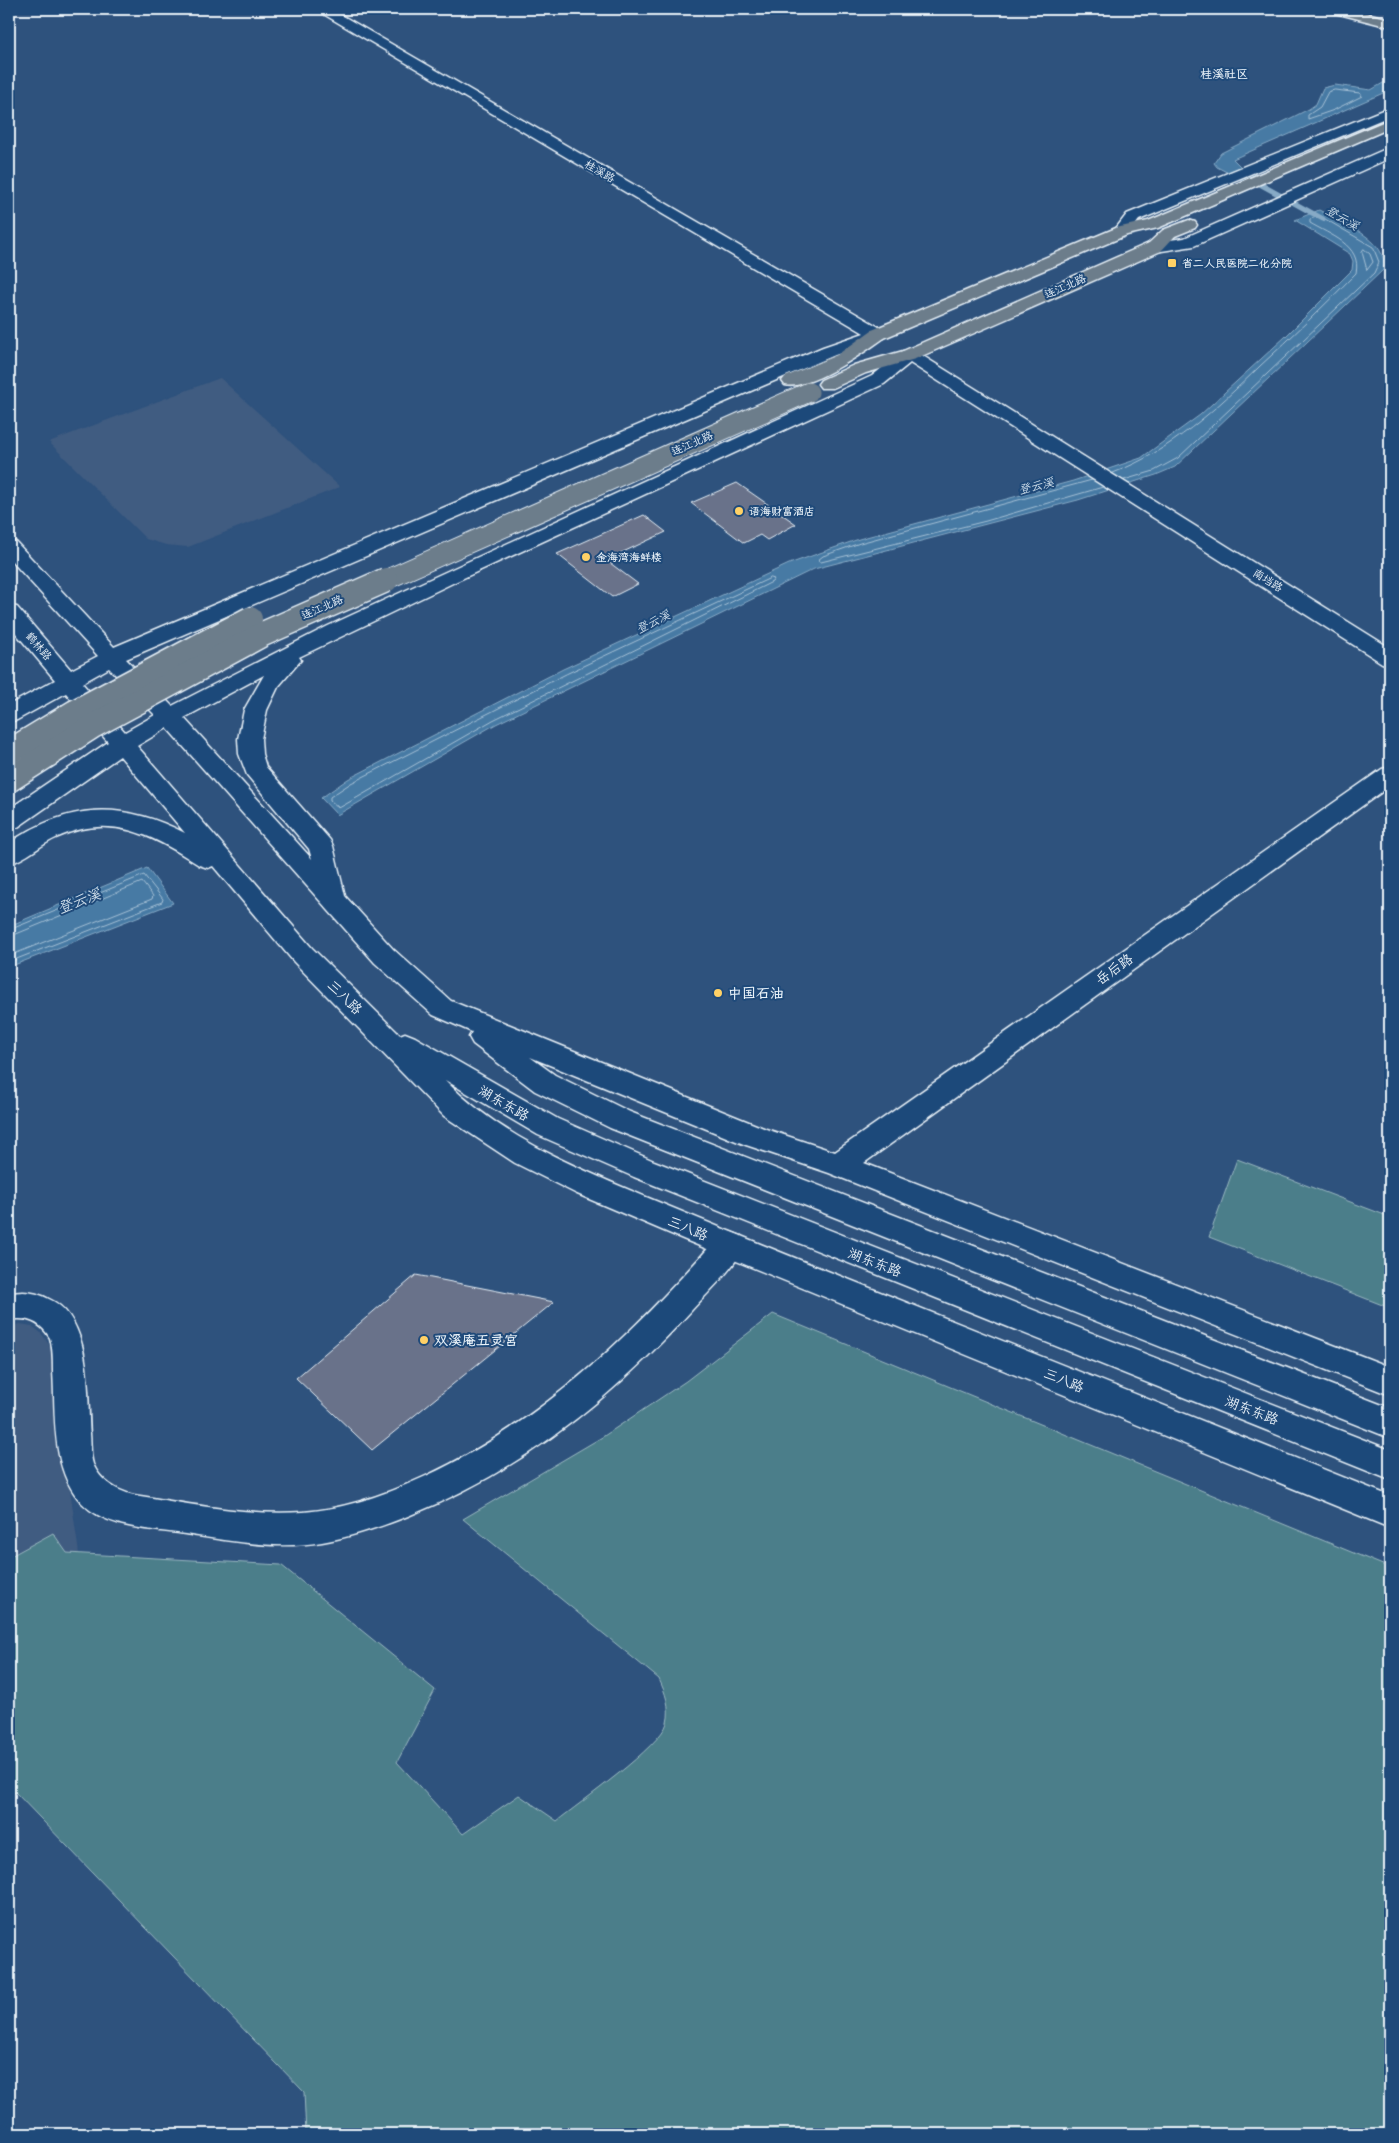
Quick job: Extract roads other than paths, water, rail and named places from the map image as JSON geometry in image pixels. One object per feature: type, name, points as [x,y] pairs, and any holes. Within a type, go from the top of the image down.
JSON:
[{"type":"main road","name":"桂溪路","points":[[322,9],[878,334]]},
{"type":"main road","points":[[1336,9],[1390,23]]},
{"type":"main road","points":[[1383,9],[1390,11]]},
{"type":"main road","points":[[1122,231],[1133,218],[1390,111]]},
{"type":"main road","name":"连江北路","points":[[9,780],[93,726],[263,634],[800,386],[878,334],[1122,231],[1152,225],[1390,123]]},
{"type":"main road","name":"连江北路","points":[[9,752],[75,712],[247,621],[800,386],[909,355],[1155,247],[1169,233],[1390,138]]},
{"type":"main road","points":[[1155,247],[1188,243],[1390,152]]},
{"type":"main road","points":[[9,715],[112,656],[334,559],[829,351],[878,334]]},
{"type":"main road","points":[[9,821],[51,788],[169,716],[315,640],[878,380],[909,355]]},
{"type":"main road","name":"南垱路","points":[[909,355],[1390,658]]},
{"type":"main road","points":[[9,546],[83,628],[169,716],[384,956],[442,1008],[545,1083],[620,1120],[1390,1423]]},
{"type":"main road","name":"鹤林路","points":[[9,612],[123,744]]},
{"type":"main road","points":[[315,640],[280,669],[259,698],[249,745],[250,756],[255,769],[321,846],[333,899]]},
{"type":"main road","name":"三八路","points":[[123,744],[303,955],[454,1108],[525,1155],[585,1184],[730,1245],[1390,1512]]},
{"type":"main road","name":"岳后路","points":[[839,1165],[1390,775]]},
{"type":"main road","points":[[9,855],[32,839],[50,830],[70,822],[95,818]]},
{"type":"main road","points":[[9,834],[54,819],[122,818],[146,823],[182,840],[242,884]]},
{"type":"main road","points":[[442,1008],[564,1060],[756,1137],[839,1165],[1390,1382]]},
{"type":"main road","name":"湖东东路","points":[[376,1027],[506,1105],[548,1127],[644,1169],[1390,1465]]},
{"type":"main road","points":[[9,1307],[31,1305],[46,1311],[64,1331],[67,1342],[76,1464],[82,1481],[104,1502],[146,1513],[246,1528],[321,1526],[376,1511],[440,1486],[528,1438],[579,1400],[633,1352],[682,1302],[730,1245]]},
{"type":"water","points":[[1390,79],[1390,90],[1233,159],[1242,168],[1256,174],[1242,180],[1217,167],[1214,163],[1221,153],[1309,109],[1316,104],[1323,88],[1335,85],[1371,90]]},
{"type":"water","points":[[1319,210],[1351,226],[1372,241],[1383,259],[1383,270],[1175,467],[1078,500],[814,569],[496,724],[337,815],[321,798],[348,779],[563,669],[789,564],[859,539],[1073,481],[1141,458],[1200,415],[1285,337],[1352,270],[1353,261],[1350,254],[1295,220]]},
{"type":"water","points":[[147,868],[173,903],[9,967],[9,926]]},
{"type":"waterway","name":"登云溪","points":[[1238,172],[1323,219]]},
{"type":"place","name":"省二人民医院二化分院","points":[[1172,263]]},
{"type":"place","name":"语海财富酒店","points":[[739,511]]},
{"type":"place","name":"金海湾海鲜楼","points":[[586,557]]},
{"type":"place","name":"中国石油","points":[[718,993]]},
{"type":"place","name":"双溪庵五灵宫","points":[[424,1340]]},
{"type":"district","name":"桂溪社区","points":[[1224,74]]}]
